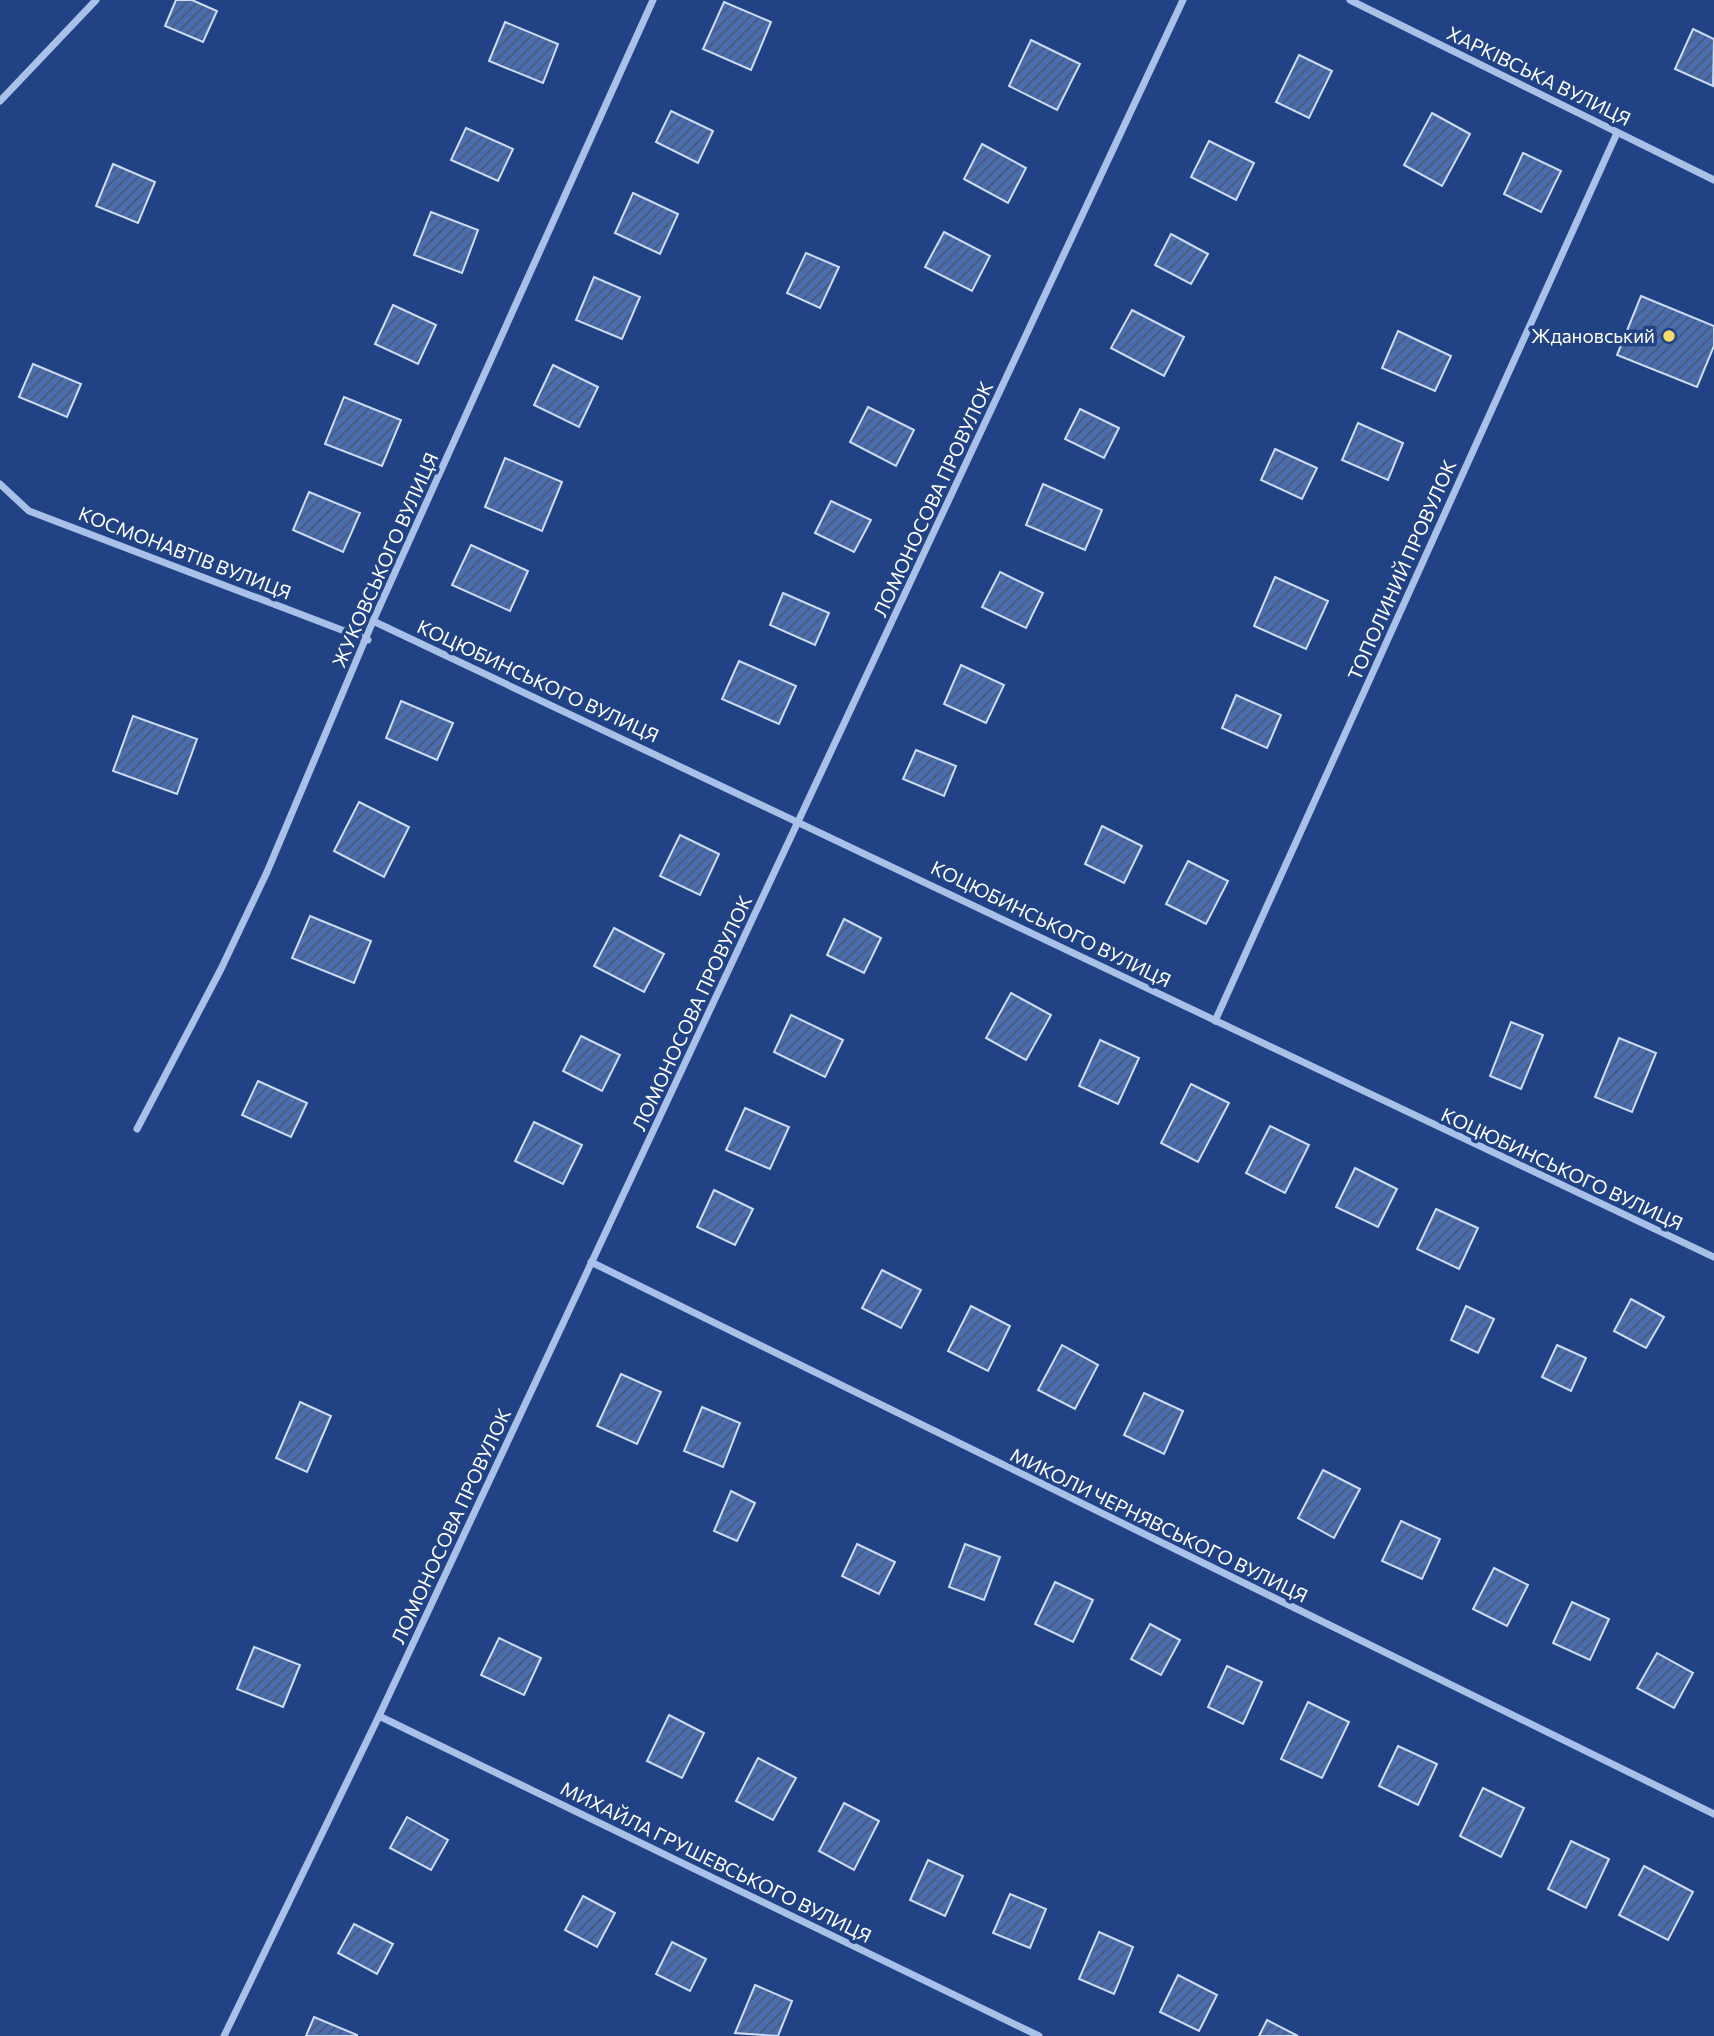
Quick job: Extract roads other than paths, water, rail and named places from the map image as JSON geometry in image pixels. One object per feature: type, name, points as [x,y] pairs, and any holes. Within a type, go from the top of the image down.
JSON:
[{"type":"street","points":[[0,100],[96,0]]},
{"type":"street","name":"ЖУКОВСЬКОГО ВУЛИЦЯ","points":[[137,1129],[221,968],[267,872],[368,640],[373,621],[653,0]]},
{"type":"street","name":"ЛОМОНОСОВА ПРОВУЛОК","points":[[224,2036],[379,1716],[801,822],[1183,0]]},
{"type":"street","name":"ХАРКІВСЬКА ВУЛИЦЯ","points":[[1350,0],[1714,180]]},
{"type":"street","name":"ТОПОЛИНИЙ ПРОВУЛОК","points":[[1215,1021],[1617,133]]},
{"type":"street","name":"КОСМОНАВТІВ ВУЛИЦЯ","points":[[0,484],[29,511],[368,640]]},
{"type":"street","name":"КОЦЮБИНСЬКОГО ВУЛИЦЯ","points":[[373,621],[1714,1256]]},
{"type":"street","name":"МИКОЛИ ЧЕРНЯВСЬКОГО ВУЛИЦЯ","points":[[591,1262],[1714,1814]]},
{"type":"street","name":"МИХАЙЛА ГРУШЕВСЬКОГО ВУЛИЦЯ","points":[[379,1716],[1039,2036]]},
{"type":"place","name":"Ждановський","points":[[1669,336]]}]
